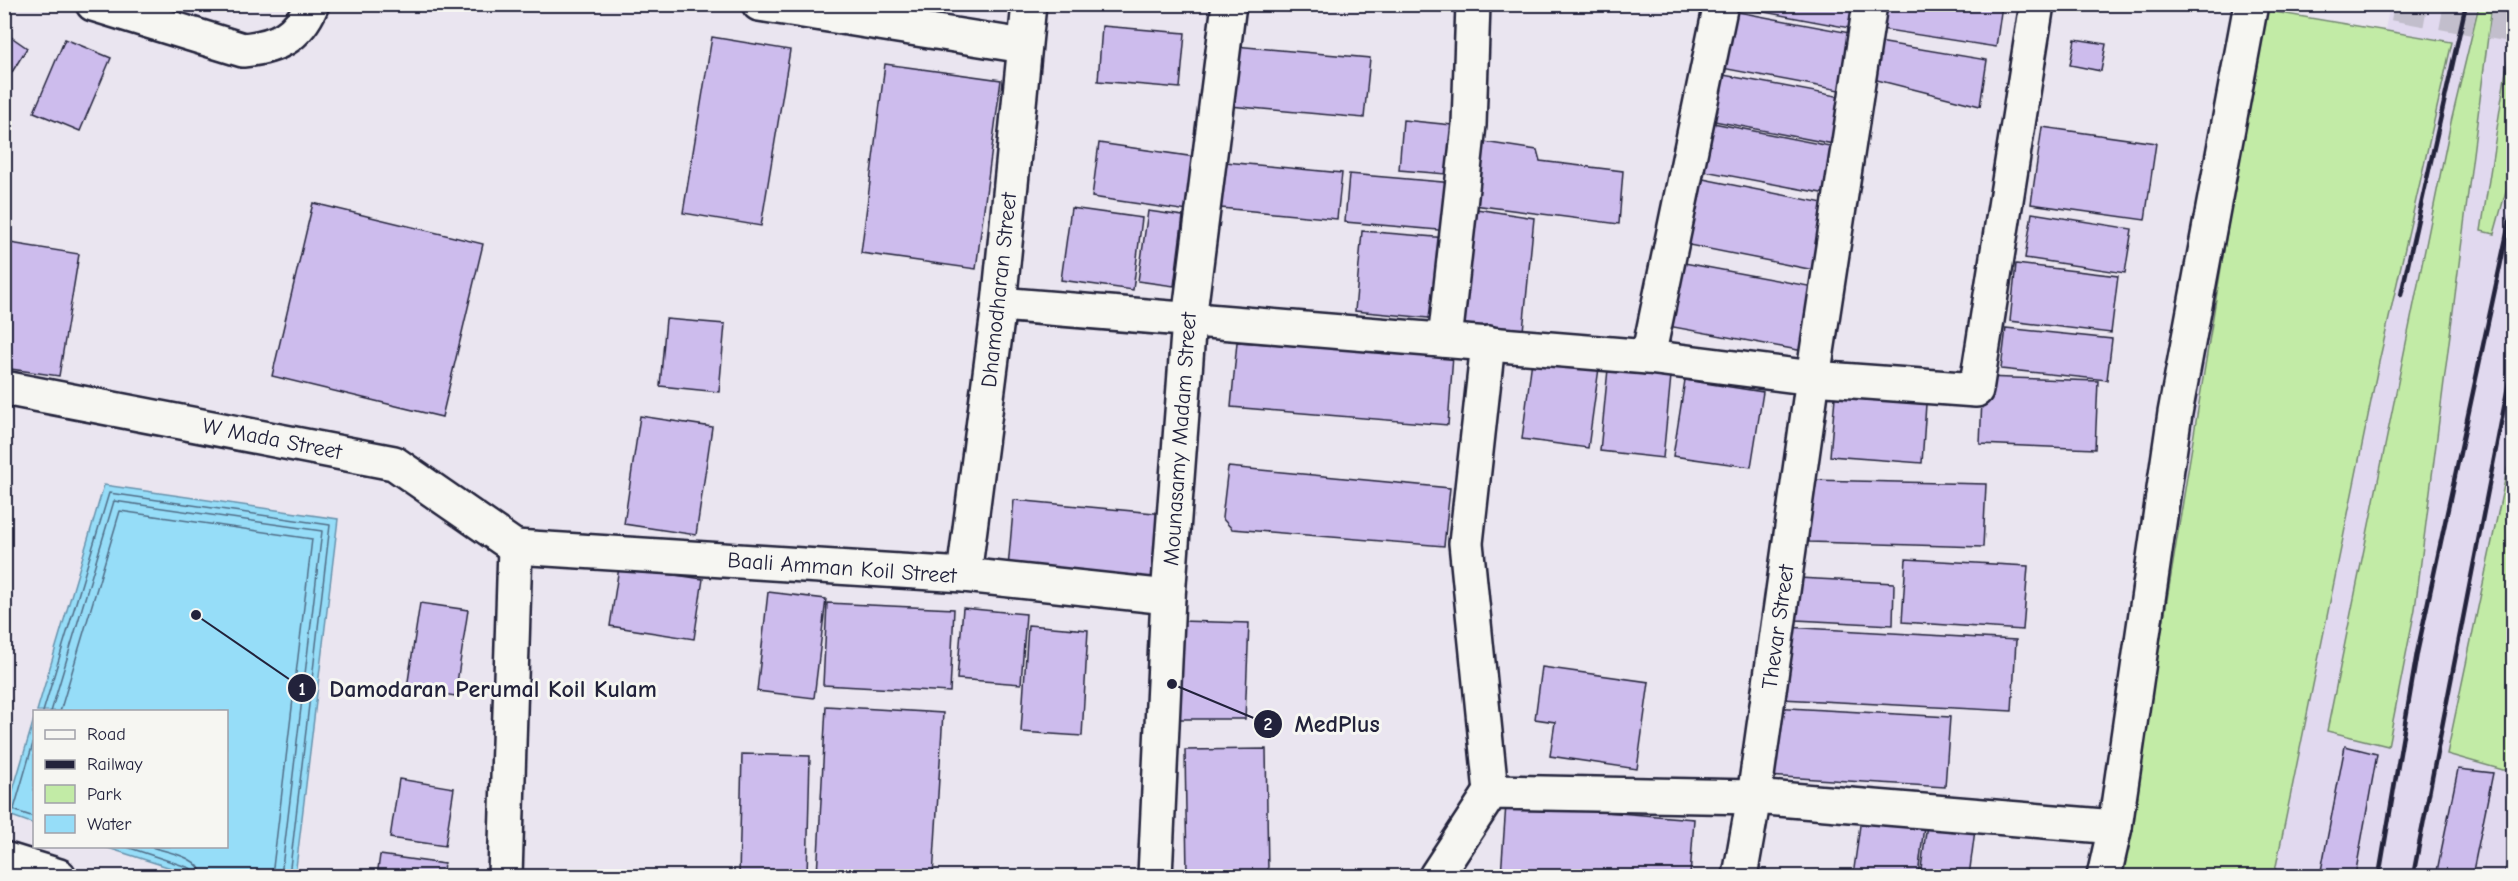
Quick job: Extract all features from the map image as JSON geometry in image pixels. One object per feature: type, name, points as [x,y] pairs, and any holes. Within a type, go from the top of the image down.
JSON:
[{"type":"street","points":[[93,4],[243,50],[267,48],[291,36],[308,14],[312,4]]},
{"type":"street","points":[[759,4],[1024,46]]},
{"type":"street","name":"Dhamodharan Street","points":[[964,576],[999,304],[1029,4]]},
{"type":"street","name":"Mounasamy Madam Street","points":[[1155,876],[1168,597],[1189,320],[1229,4]]},
{"type":"street","points":[[1444,340],[1469,125],[1473,4]]},
{"type":"street","points":[[1648,357],[1721,4]]},
{"type":"street","name":"Thevar Street","points":[[1740,876],[1754,797],[1813,378],[1870,4]]},
{"type":"street","points":[[999,304],[1648,357],[1813,378],[1976,390],[2037,4]]},
{"type":"street","points":[[2104,876],[2115,827],[2175,413],[2242,6]]},
{"type":"street","points":[[1436,876],[1491,792],[1466,543],[1488,343]]},
{"type":"street","name":"W Mada Street","points":[[4,388],[394,463],[515,547]]},
{"type":"street","points":[[506,876],[515,547]]},
{"type":"street","name":"Baali Amman Koil Street","points":[[515,547],[964,576],[1168,597]]},
{"type":"street","points":[[1491,792],[1754,797],[2115,827]]},
{"type":"street","points":[[4,860],[59,876]]},
{"type":"shaded area","points":[[2390,5],[2513,5],[2513,876],[2112,876],[2246,34],[2381,49]]},
{"type":"green space","points":[[2479,5],[2492,5],[2415,609],[2388,746],[2327,731],[2451,122]]},
{"type":"green space","points":[[2263,10],[2452,42],[2379,362],[2274,876],[2116,876],[2137,784]]},
{"type":"green space","points":[[2513,26],[2513,166],[2494,234],[2481,231]]},
{"type":"green space","points":[[2513,442],[2514,770],[2503,770],[2447,754]]},
{"type":"water","points":[[104,485],[338,519],[295,876],[196,876],[108,848],[228,848],[228,710],[37,710]]},
{"type":"water","points":[[33,722],[33,824],[6,814]]},
{"type":"building","points":[[1732,4],[1865,4],[1860,30],[1732,6]]},
{"type":"building","points":[[1878,4],[2002,5],[1996,47],[1874,28]]},
{"type":"building","points":[[1733,11],[1866,36],[1855,93],[1722,68]]},
{"type":"building","points":[[1102,26],[1185,33],[1180,88],[1098,81]]},
{"type":"building","points":[[4,32],[27,48],[4,85]]},
{"type":"building","points":[[712,37],[790,50],[761,226],[683,213]]},
{"type":"building","points":[[65,39],[111,58],[80,131],[34,112]]},
{"type":"building","points":[[2075,39],[2106,44],[2101,71],[2070,65]]},
{"type":"building","points":[[1873,41],[1987,60],[1980,106],[1869,78]]},
{"type":"building","points":[[1235,46],[1370,58],[1364,118],[1230,106]]},
{"type":"building","points":[[885,64],[1001,80],[976,269],[861,253]]},
{"type":"building","points":[[1718,74],[1847,98],[1839,145],[1709,120]]},
{"type":"building","points":[[1403,120],[1462,126],[1458,175],[1399,170]]},
{"type":"building","points":[[1703,121],[1840,148],[1832,195],[1694,169]]},
{"type":"building","points":[[2042,127],[2156,143],[2145,220],[2031,204]]},
{"type":"building","points":[[1484,142],[1537,150],[1540,161],[1623,171],[1619,224],[1474,205]]},
{"type":"building","points":[[1099,143],[1195,157],[1188,211],[1092,197]]},
{"type":"building","points":[[1225,162],[1342,173],[1337,219],[1221,208]]},
{"type":"building","points":[[1349,174],[1454,183],[1450,231],[1345,222]]},
{"type":"building","points":[[1703,179],[1828,204],[1814,270],[1689,245]]},
{"type":"building","points":[[313,203],[483,244],[442,417],[272,376]]},
{"type":"building","points":[[1071,208],[1142,218],[1133,290],[1061,280]]},
{"type":"building","points":[[1470,208],[1534,218],[1523,331],[1455,323]]},
{"type":"building","points":[[1148,211],[1183,216],[1174,286],[1138,281]]},
{"type":"building","points":[[2032,213],[2132,229],[2125,273],[2025,258]]},
{"type":"building","points":[[1362,231],[1447,238],[1439,319],[1355,311]]},
{"type":"building","points":[[4,242],[79,254],[59,376],[4,368]]},
{"type":"building","points":[[1679,262],[1819,288],[1809,352],[1668,326]]},
{"type":"building","points":[[2016,264],[2118,276],[2111,333],[2010,321]]},
{"type":"building","points":[[666,319],[725,324],[719,392],[660,386]]},
{"type":"building","points":[[2006,328],[2112,339],[2107,380],[2001,369]]},
{"type":"building","points":[[1237,342],[1453,355],[1448,425],[1231,407]]},
{"type":"building","points":[[1532,360],[1599,368],[1588,448],[1522,439]]},
{"type":"building","points":[[1608,369],[1671,376],[1663,458],[1600,451]]},
{"type":"building","points":[[1983,377],[2098,381],[2095,449],[1980,444]]},
{"type":"building","points":[[1685,380],[1763,392],[1751,467],[1673,456]]},
{"type":"building","points":[[1835,397],[1926,404],[1922,463],[1830,456]]},
{"type":"building","points":[[640,416],[712,427],[696,535],[624,524]]},
{"type":"building","points":[[1228,467],[1450,488],[1444,546],[1232,529],[1222,518]]},
{"type":"building","points":[[1810,480],[1986,484],[1983,547],[1809,542]]},
{"type":"building","points":[[1014,500],[1165,514],[1159,581],[1008,568]]},
{"type":"building","points":[[1906,559],[2028,566],[2023,630],[1902,622]]},
{"type":"building","points":[[619,567],[703,579],[694,639],[610,626]]},
{"type":"building","points":[[1798,578],[1894,583],[1893,625],[1796,620]]},
{"type":"building","points":[[768,592],[826,599],[814,698],[757,691]]},
{"type":"building","points":[[420,603],[468,610],[455,696],[407,688]]},
{"type":"building","points":[[827,603],[954,609],[950,692],[823,685]]},
{"type":"building","points":[[963,608],[1026,614],[1021,684],[957,679]]},
{"type":"building","points":[[1180,621],[1249,623],[1245,719],[1173,719]]},
{"type":"building","points":[[1028,625],[1088,630],[1082,736],[1021,732]]},
{"type":"building","points":[[1786,627],[2016,640],[2012,711],[1782,699]]},
{"type":"building","points":[[1542,667],[1649,682],[1637,769],[1550,756],[1555,722],[1535,719]]},
{"type":"building","points":[[826,706],[943,713],[933,876],[817,876]]},
{"type":"building","points":[[1771,707],[1950,717],[1945,787],[1767,776]]},
{"type":"building","points":[[2345,746],[2377,754],[2355,876],[2320,876]]},
{"type":"building","points":[[1266,749],[1268,872],[1187,873],[1185,750]]},
{"type":"building","points":[[742,754],[810,756],[807,876],[739,876]]},
{"type":"building","points":[[2458,769],[2493,773],[2472,876],[2436,876]]},
{"type":"building","points":[[399,779],[454,788],[445,846],[390,838]]},
{"type":"building","points":[[1506,804],[1694,819],[1690,876],[1501,876]]},
{"type":"building","points":[[1861,818],[1924,826],[1918,876],[1853,876]]},
{"type":"building","points":[[1927,824],[1975,830],[1969,876],[1920,876]]},
{"type":"building","points":[[380,855],[444,864],[442,876],[377,876]]},
{"type":"tunnel","points":[[2394,4],[2514,26]]},
{"type":"railway","points":[[2401,295],[2466,4]]},
{"type":"railway","points":[[2379,876],[2417,653],[2514,201]]},
{"type":"railway","points":[[2413,876],[2514,356]]},
{"type":"railway","points":[[2506,876],[2514,840]]},
{"type":"place","name":"Damodaran Perumal Koil Kulam","points":[[196,615]]},
{"type":"place","name":"MedPlus","points":[[1172,684]]}]
